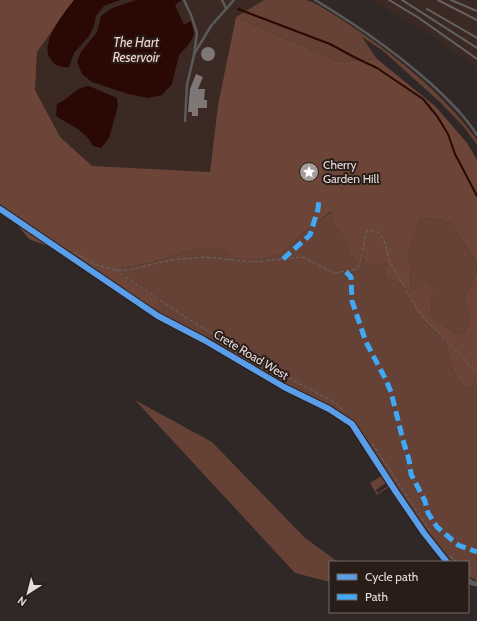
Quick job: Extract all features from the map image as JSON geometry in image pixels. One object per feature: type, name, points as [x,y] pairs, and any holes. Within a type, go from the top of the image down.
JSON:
[{"type":"street","name":"Crete Road West","points":[[0,209],[158,316],[204,340],[284,387],[329,409],[352,424],[424,533],[446,561]]},
{"type":"lane","points":[[184,0],[197,33],[194,55],[187,85],[185,121]]},
{"type":"lane","points":[[222,0],[227,8]]},
{"type":"lane","points":[[194,55],[211,26],[234,0]]},
{"type":"lane","points":[[315,0],[369,35],[427,80],[460,113],[477,135]]},
{"type":"path","points":[[114,270],[128,270],[171,260],[224,258],[253,262],[303,257],[334,272],[346,272],[357,269],[362,259],[368,231],[375,230],[383,237],[391,264],[415,306],[433,327],[477,372]]},
{"type":"shaded area","points":[[0,0],[74,0],[37,52],[35,90],[60,137],[92,166],[210,172],[218,105],[236,17],[339,62],[377,59],[436,107],[467,143],[477,160],[477,264],[452,224],[439,219],[420,218],[407,256],[411,265],[410,286],[415,290],[425,284],[434,292],[431,303],[432,317],[458,335],[464,332],[469,320],[468,308],[464,300],[477,269],[477,382],[475,382],[471,388],[462,386],[455,375],[451,364],[446,339],[433,330],[416,313],[408,290],[399,283],[384,277],[387,263],[369,264],[365,261],[365,254],[361,251],[358,259],[350,255],[348,243],[333,223],[332,211],[311,226],[280,254],[262,259],[234,257],[224,248],[197,248],[150,263],[119,268],[117,274],[159,301],[154,310],[79,258],[29,239],[0,204]]},
{"type":"shaded area","points":[[74,0],[264,0],[236,17],[217,108],[210,172],[92,166],[60,137],[35,90],[37,52]]},
{"type":"shaded area","points":[[264,0],[306,0],[324,8],[341,19],[396,58],[430,87],[475,137],[477,145],[464,127],[441,103],[382,50],[362,37],[377,59],[339,62],[236,17]]},
{"type":"shaded area","points":[[371,0],[477,0],[477,68],[433,37]]},
{"type":"shaded area","points":[[333,211],[333,223],[348,243],[365,254],[387,263],[384,277],[399,283],[408,290],[416,313],[433,330],[446,339],[451,364],[455,375],[462,386],[471,388],[475,382],[477,382],[477,581],[469,577],[469,561],[449,561],[432,541],[393,484],[357,425],[284,385],[219,344],[154,310],[158,301],[116,274],[119,268],[150,263],[197,248],[224,248],[262,259],[280,254],[311,226]]},
{"type":"shaded area","points":[[420,218],[439,219],[452,224],[477,264],[477,269],[464,300],[468,308],[469,320],[464,332],[458,335],[432,317],[431,303],[434,292],[415,290],[410,286],[411,265],[407,256]]},
{"type":"shaded area","points":[[135,400],[212,442],[305,538],[337,561],[329,561],[329,582],[295,573]]},
{"type":"shaded area","points":[[381,476],[386,483],[376,490],[378,493],[388,486],[389,487],[377,495],[370,483]]},
{"type":"water","points":[[74,0],[120,0],[104,6],[96,16],[94,26],[89,36],[74,53],[69,67],[62,67],[52,61],[48,54],[48,47],[54,29]]},
{"type":"water","name":"The Hart Reservoir","points":[[136,0],[182,0],[175,5],[184,25],[191,21],[194,34],[190,43],[179,55],[172,84],[162,95],[148,98],[128,94],[92,82],[82,74],[77,62],[81,52],[97,32],[101,16],[110,9]]},
{"type":"water","points":[[89,86],[117,98],[118,106],[109,138],[101,148],[93,146],[86,136],[77,128],[56,116],[57,104],[76,91]]},
{"type":"building","points":[[205,47],[211,47],[215,51],[215,57],[211,61],[205,61],[201,57],[201,51]]},
{"type":"building","points":[[196,74],[203,77],[198,89],[205,89],[204,100],[207,100],[207,108],[198,108],[198,116],[192,116],[192,112],[188,112],[190,89]]},
{"type":"waterway","points":[[238,9],[330,44],[377,68],[423,99],[437,116],[448,134],[455,154],[477,196]]},
{"type":"railway","points":[[389,0],[419,18],[477,59]]},
{"type":"railway","points":[[402,0],[477,48]]},
{"type":"railway","points":[[438,0],[477,20]]},
{"type":"railway","points":[[451,0],[477,11]]},
{"type":"railway","points":[[427,9],[477,38]]},
{"type":"marked path","points":[[283,259],[310,235],[318,209],[319,199]]},
{"type":"marked path","points":[[346,272],[351,277],[352,301],[366,342],[391,392],[409,460],[411,474],[425,501],[428,513],[437,527],[458,545],[477,552]]},
{"type":"cycle path","points":[[0,209],[158,316],[204,340],[284,387],[329,409],[352,424],[424,533],[446,561]]},
{"type":"place","name":"Cherry Garden Hill","points":[[309,172]]}]
